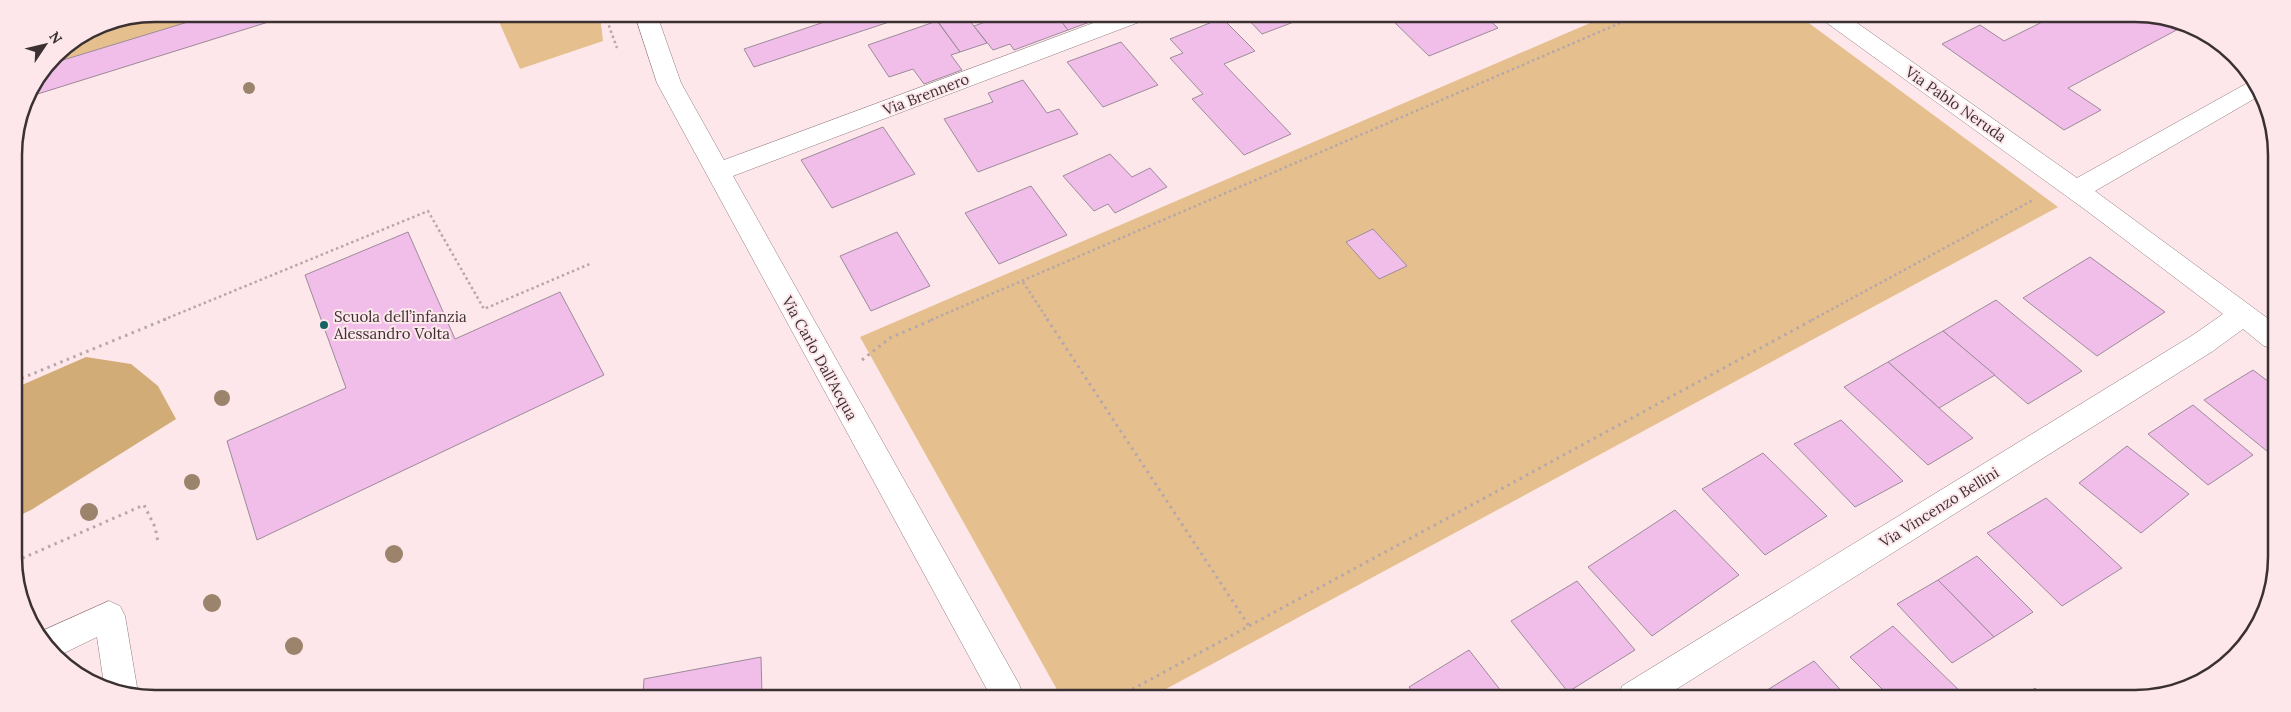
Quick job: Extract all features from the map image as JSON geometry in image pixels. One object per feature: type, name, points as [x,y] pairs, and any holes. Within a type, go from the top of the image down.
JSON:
[{"type":"street","name":"Via Carlo Dall'Acqua","points":[[648,22],[669,83],[1004,690]]},
{"type":"street","name":"Via Brennero","points":[[717,172],[1118,22]]},
{"type":"street","name":"Via Pablo Neruda","points":[[1849,22],[2268,334]]},
{"type":"street","points":[[2086,197],[2119,165],[2251,90]]},
{"type":"street","name":"Via Vincenzo Bellini","points":[[1646,689],[2203,343],[2242,315]]},
{"type":"street","points":[[54,642],[109,616],[121,685]]},
{"type":"path","points":[[608,22],[618,48]]},
{"type":"path","points":[[834,382],[890,338],[1622,22]]},
{"type":"path","points":[[1132,690],[2033,200],[2086,197]]},
{"type":"path","points":[[22,378],[428,211],[484,309],[592,263]]},
{"type":"path","points":[[1023,282],[1249,626]]},
{"type":"path","points":[[22,558],[144,505],[155,527],[158,542]]},
{"type":"shaded area","points":[[156,22],[268,22],[37,94],[55,70],[70,70],[70,54],[89,40],[121,27]]},
{"type":"shaded area","points":[[499,22],[601,22],[603,41],[520,69]]},
{"type":"shaded area","points":[[1592,22],[1807,22],[2058,207],[1165,689],[1057,690],[860,337]]},
{"type":"shaded area","points":[[86,357],[131,364],[158,386],[176,419],[22,514],[22,385]]},
{"type":"building","points":[[188,22],[268,22],[37,94],[55,70],[70,70],[70,58]]},
{"type":"building","points":[[824,22],[889,22],[754,67],[744,49]]},
{"type":"building","points":[[938,22],[971,22],[987,43],[960,52]]},
{"type":"building","points":[[938,22],[960,52],[951,55],[962,70],[924,84],[913,69],[889,77],[868,45]]},
{"type":"building","points":[[985,22],[1062,22],[1068,30],[1014,50],[1010,44],[993,50],[974,26]]},
{"type":"building","points":[[1062,22],[1090,22],[1068,30]]},
{"type":"building","points":[[1212,22],[1226,22],[1255,51],[1224,64],[1291,134],[1244,155],[1192,99],[1203,94],[1170,58],[1183,53],[1170,39]]},
{"type":"building","points":[[1251,22],[1294,22],[1262,34]]},
{"type":"building","points":[[1394,22],[1491,22],[1498,28],[1429,56]]},
{"type":"building","points":[[2042,22],[2135,22],[2177,30],[2068,88],[2101,110],[2064,130],[1942,44],[1980,25],[2004,41]]},
{"type":"building","points":[[1121,42],[1158,85],[1103,107],[1067,62]]},
{"type":"building","points":[[1023,80],[1047,113],[1059,109],[1078,134],[978,172],[944,119],[993,102],[988,93]]},
{"type":"building","points":[[883,127],[915,174],[832,208],[801,160]]},
{"type":"building","points":[[1110,154],[1132,177],[1150,168],[1167,187],[1115,213],[1108,204],[1094,211],[1063,176]]},
{"type":"building","points":[[1031,186],[1067,235],[999,264],[965,213]]},
{"type":"building","points":[[1373,229],[1407,266],[1379,279],[1346,242]]},
{"type":"building","points":[[408,232],[455,339],[560,292],[604,375],[257,540],[227,441],[346,388],[305,275]]},
{"type":"building","points":[[897,232],[930,286],[871,311],[840,256]]},
{"type":"building","points":[[2090,257],[2165,312],[2097,356],[2023,298]]},
{"type":"building","points":[[1996,300],[2082,371],[2028,404],[1943,331]]},
{"type":"building","points":[[1943,331],[1995,375],[1939,408],[1888,362]]},
{"type":"building","points":[[1888,362],[1973,438],[1928,465],[1844,387]]},
{"type":"building","points":[[2253,370],[2268,381],[2268,452],[2204,400]]},
{"type":"building","points":[[2193,405],[2253,455],[2208,485],[2148,434]]},
{"type":"building","points":[[1841,420],[1903,481],[1855,507],[1794,444]]},
{"type":"building","points":[[2127,446],[2189,494],[2141,533],[2079,483]]},
{"type":"building","points":[[1763,453],[1827,516],[1765,555],[1702,489]]},
{"type":"building","points":[[2046,498],[2122,568],[2062,606],[1987,533]]},
{"type":"building","points":[[1675,510],[1739,575],[1652,636],[1588,567]]},
{"type":"building","points":[[1977,556],[2033,612],[1994,637],[1938,580]]},
{"type":"building","points":[[1938,580],[1994,637],[1952,663],[1897,604]]},
{"type":"building","points":[[1577,581],[1635,650],[1572,689],[1566,689],[1511,621]]},
{"type":"building","points":[[1893,626],[1958,689],[1882,689],[1850,657]]},
{"type":"building","points":[[1469,650],[1500,689],[1411,689],[1409,687]]},
{"type":"building","points":[[761,657],[762,690],[643,690],[644,679]]},
{"type":"building","points":[[1814,661],[1840,689],[1769,689]]},
{"type":"place","name":"Scuola dell’infanzia Alessandro Volta","points":[[324,325]]}]
